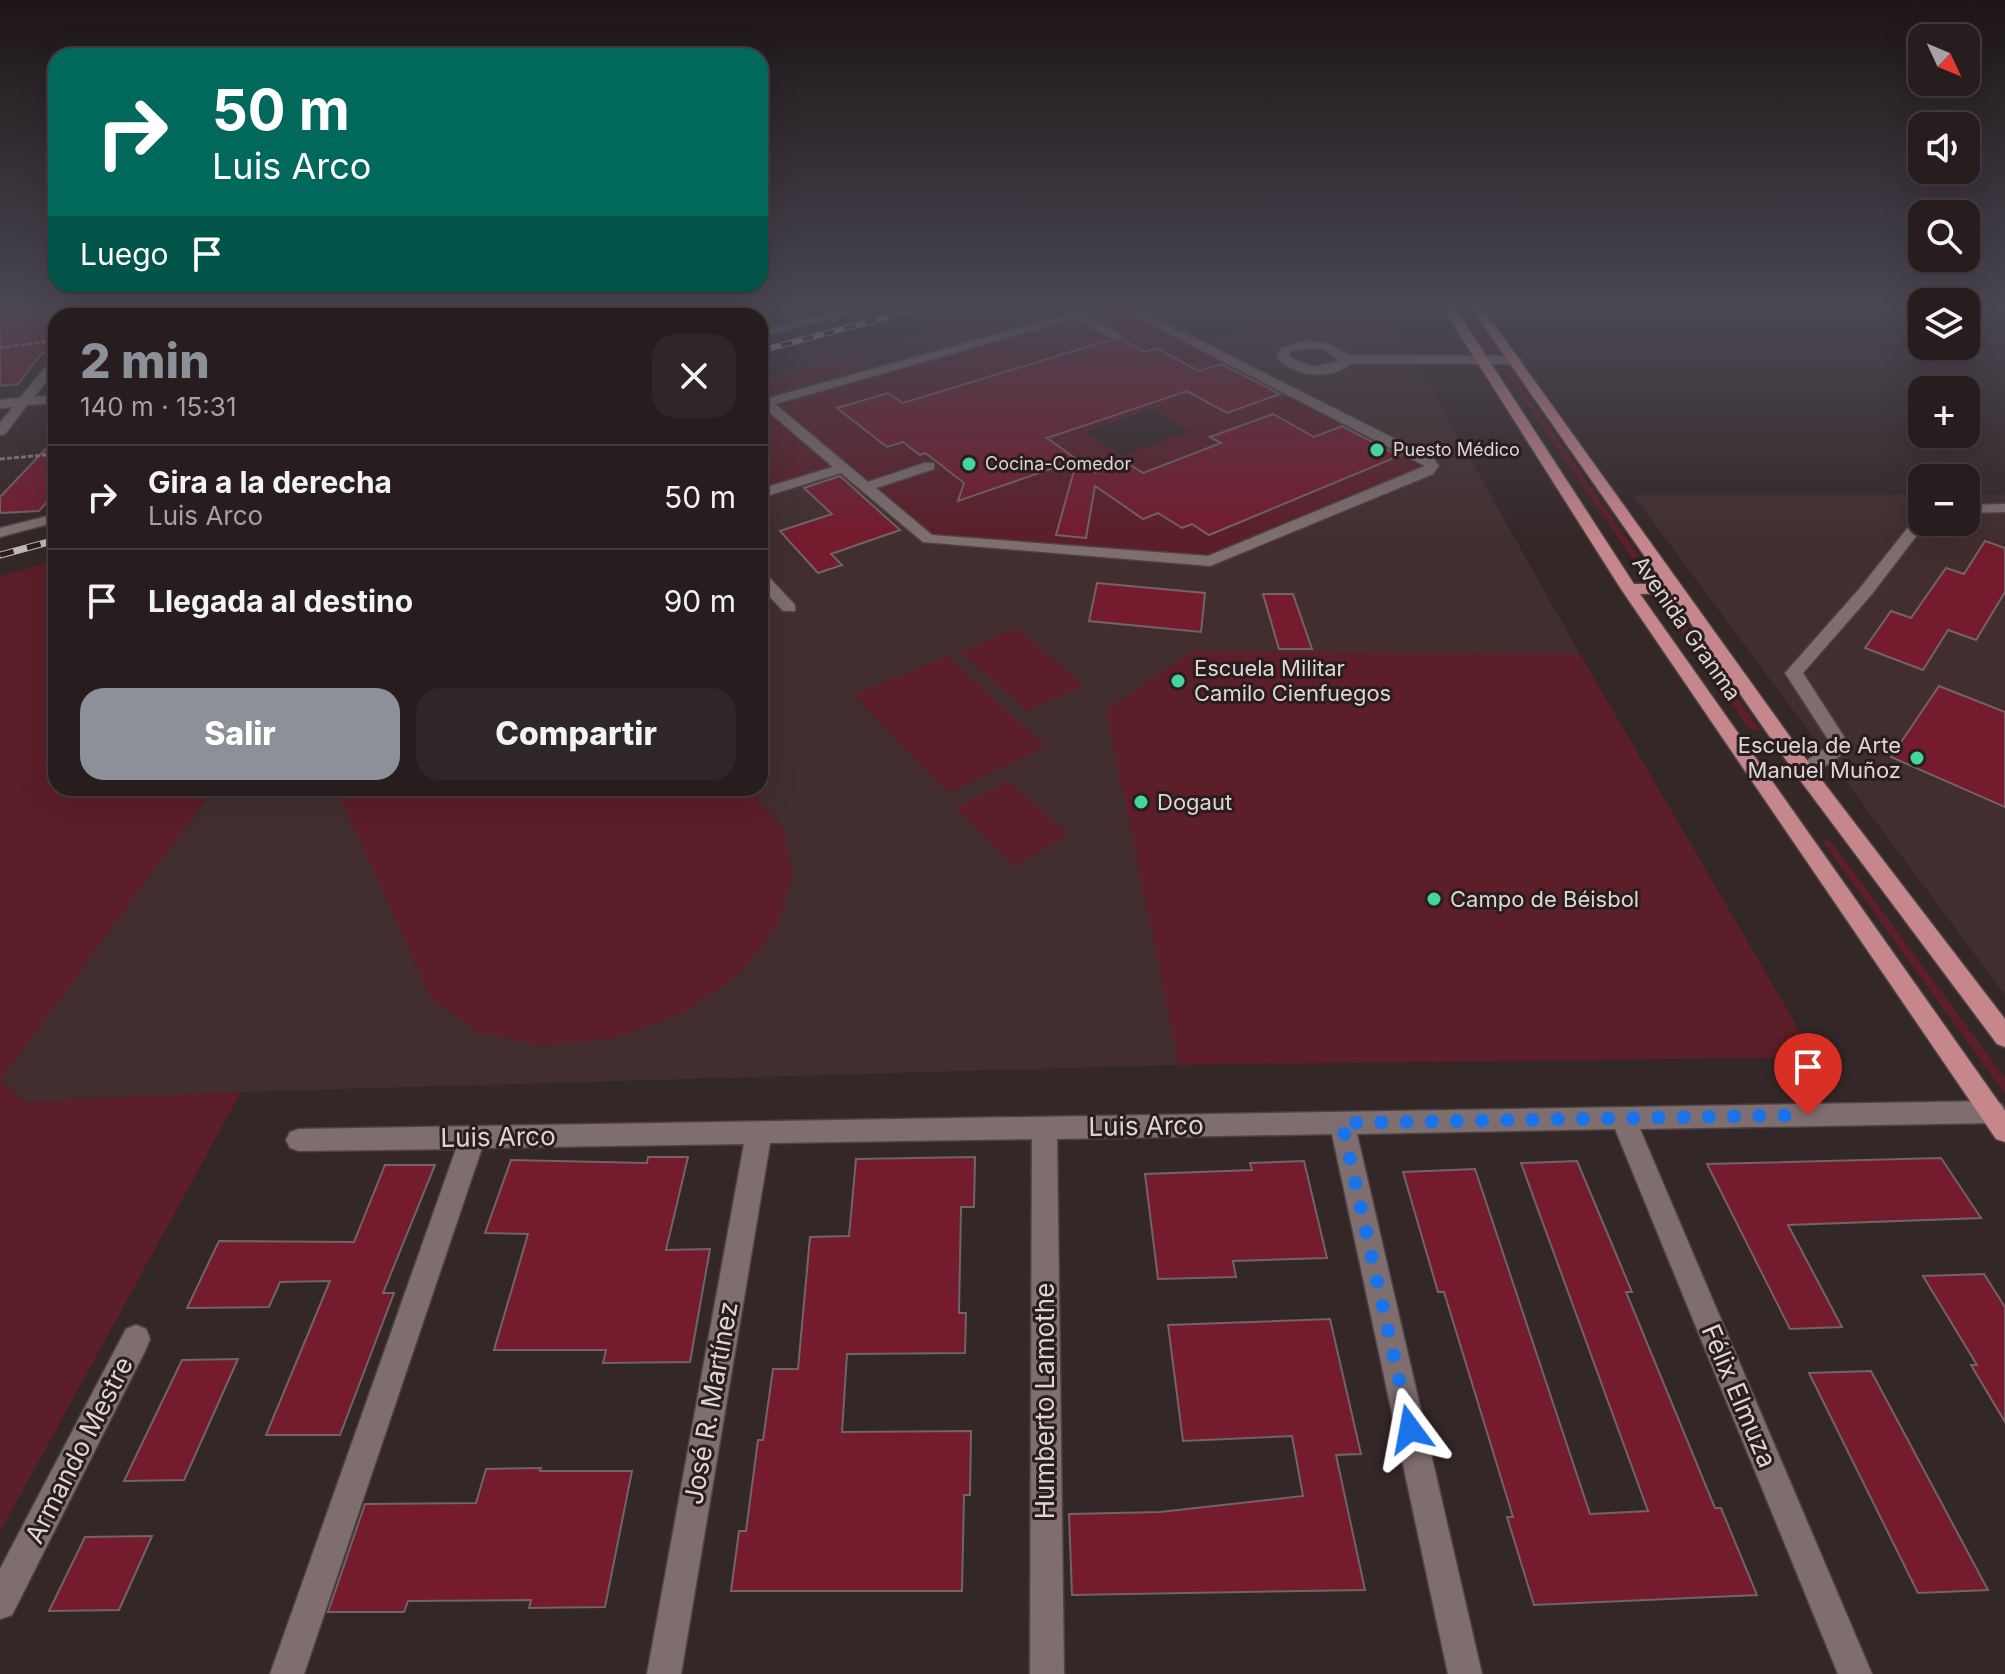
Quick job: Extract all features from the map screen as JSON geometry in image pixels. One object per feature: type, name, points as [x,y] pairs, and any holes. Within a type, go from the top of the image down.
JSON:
[{"type":"main road","name":"Avenida Granma","points":[[1498,383],[1629,589],[1999,1122]]},
{"type":"main road","name":"Avenida Granma","points":[[1531,383],[1804,771],[2005,1037]]},
{"type":"main road","points":[[1629,589],[1676,588]]},
{"type":"street","points":[[0,431],[39,383]]},
{"type":"street","points":[[768,403],[836,383]]},
{"type":"street","points":[[768,408],[928,539],[1210,561],[1428,471],[1432,466],[1428,461],[1278,383]]},
{"type":"street","points":[[0,404],[48,400]]},
{"type":"street","points":[[866,487],[929,466]]},
{"type":"street","points":[[768,491],[843,468]]},
{"type":"street","points":[[1980,509],[2005,508]]},
{"type":"street","points":[[0,533],[48,520]]},
{"type":"street","points":[[1760,774],[1804,771],[1841,746],[1794,673],[1866,591],[1909,536]]},
{"type":"street","points":[[768,586],[789,608]]},
{"type":"street","name":"Luis Arco","points":[[299,1140],[1623,1118],[1999,1122]]},
{"type":"street","name":"Félix Elmuza","points":[[1623,1118],[1855,1674]]},
{"type":"street","points":[[1342,1123],[1465,1674]]},
{"type":"street","name":"Humberto Lamothe","points":[[1044,1128],[1047,1674]]},
{"type":"street","name":"José R. Martínez","points":[[664,1674],[759,1132]]},
{"type":"street","points":[[287,1674],[473,1137]]},
{"type":"street","name":"Armando Mestre","points":[[0,1603],[136,1339]]},
{"type":"path","points":[[0,459],[48,455]]},
{"type":"shaded area","name":"Escuela Militar Camilo Cienfuegos","points":[[768,383],[1428,383],[1610,708],[1815,1057],[1273,1062],[241,1092],[24,1102],[0,1080],[208,796],[768,796]],"holes":[[[1152,408],[1190,431],[1122,456],[1085,432]]]},
{"type":"shaded area","points":[[768,383],[809,383],[768,395]]},
{"type":"shaded area","points":[[830,383],[1275,383],[1432,466],[1210,561],[928,539],[843,468],[768,491],[768,400]],"holes":[[[1152,408],[1191,430],[1122,456],[1085,432]]]},
{"type":"shaded area","points":[[1512,383],[1518,383],[1639,557],[1632,558]]},
{"type":"shaded area","name":"Escuela de Arte Manuel Muñoz","points":[[1633,495],[1908,495],[1908,536],[1980,536],[1980,495],[2005,495],[2005,995]]},
{"type":"shaded area","points":[[48,563],[48,796],[208,796],[1,1080],[24,1102],[241,1092],[0,1532],[0,576]]},
{"type":"shaded area","points":[[1667,612],[1676,612],[1760,730],[1750,730]]},
{"type":"shaded area","points":[[1016,628],[1084,685],[1027,711],[960,652]]},
{"type":"shaded area","name":"Campo de Béisbol","points":[[1192,651],[1580,654],[1815,1057],[1179,1065],[1106,710]]},
{"type":"shaded area","points":[[948,656],[1046,747],[948,793],[854,695]]},
{"type":"shaded area","points":[[1009,781],[1069,835],[1015,866],[956,808]]},
{"type":"shaded area","points":[[340,796],[756,796],[784,831],[792,874],[779,923],[743,971],[686,1012],[615,1038],[543,1046],[478,1032],[432,1000]]},
{"type":"shaded area","points":[[1822,841],[1831,841],[2005,1078],[2005,1094]]},
{"type":"building","points":[[968,383],[1259,383],[1280,394],[1227,413],[1187,391],[1047,438],[1096,473],[1126,462],[1143,473],[1221,443],[1210,437],[1273,414],[1314,437],[1342,426],[1399,456],[1209,535],[1192,524],[1182,528],[1158,513],[1143,519],[1095,486],[1086,538],[1056,535],[1077,460],[958,501],[964,483],[936,461],[925,453],[920,455],[903,442],[887,447],[837,408],[888,393],[903,403]]},
{"type":"building","points":[[48,446],[48,501],[39,511],[0,513],[0,497]]},
{"type":"building","points":[[840,476],[900,530],[831,554],[842,565],[818,573],[780,531],[832,514],[804,488]]},
{"type":"building","points":[[1985,541],[2005,548],[2005,592],[1976,640],[1948,630],[1923,670],[1865,648],[1891,611],[1911,618],[1946,568],[1964,574]]},
{"type":"building","points":[[1097,583],[1205,593],[1201,632],[1089,621]]},
{"type":"building","points":[[1263,594],[1293,594],[1312,649],[1279,649]]},
{"type":"building","points":[[1939,686],[2005,712],[2005,807],[1891,757]]},
{"type":"building","points":[[648,1157],[688,1157],[666,1250],[710,1249],[690,1362],[603,1363],[606,1350],[494,1350],[528,1234],[485,1233],[511,1160],[647,1163]]},
{"type":"building","points":[[975,1157],[974,1207],[961,1207],[959,1313],[966,1313],[965,1353],[847,1354],[842,1432],[971,1431],[970,1495],[964,1495],[962,1591],[731,1591],[739,1531],[746,1531],[758,1440],[763,1440],[773,1369],[798,1369],[810,1237],[849,1236],[856,1159]]},
{"type":"building","points":[[1941,1158],[1981,1218],[1788,1225],[1842,1327],[1790,1329],[1707,1164]]},
{"type":"building","points":[[1304,1161],[1327,1258],[1233,1261],[1236,1277],[1158,1279],[1145,1174],[1252,1170],[1250,1163]]},
{"type":"building","points":[[1577,1161],[1632,1292],[1626,1292],[1715,1508],[1721,1508],[1757,1595],[1534,1605],[1507,1517],[1513,1517],[1444,1292],[1438,1292],[1403,1172],[1475,1169],[1590,1514],[1648,1511],[1521,1163]]},
{"type":"building","points":[[385,1165],[435,1165],[383,1293],[394,1293],[340,1435],[266,1435],[330,1281],[280,1282],[269,1307],[187,1308],[219,1241],[354,1242]]},
{"type":"building","points":[[1984,1274],[2005,1307],[2005,1422],[1971,1365],[1977,1365],[1923,1276]]},
{"type":"building","points":[[1330,1319],[1361,1454],[1336,1455],[1365,1590],[1072,1595],[1069,1514],[1160,1512],[1303,1496],[1292,1436],[1183,1441],[1168,1325]]},
{"type":"building","points":[[238,1359],[184,1480],[124,1481],[182,1360]]},
{"type":"building","points":[[1871,1371],[1988,1590],[1918,1593],[1809,1373]]},
{"type":"building","points":[[541,1468],[540,1471],[632,1471],[605,1607],[529,1608],[531,1600],[408,1601],[404,1612],[328,1612],[365,1504],[476,1503],[486,1469]]},
{"type":"building","points":[[152,1536],[119,1610],[49,1611],[85,1537]]},
{"type":"railway","points":[[0,555],[48,542]]},
{"type":"place","name":"Puesto Médico","points":[[1377,450]]},
{"type":"place","name":"Cocina-Comedor","points":[[969,464]]},
{"type":"place","name":"Escuela Militar Camilo Cienfuegos","points":[[1178,681]]},
{"type":"place","name":"Escuela de Arte Manuel Muñoz","points":[[1917,758]]},
{"type":"place","name":"Dogaut","points":[[1141,802]]},
{"type":"place","name":"Campo de Béisbol","points":[[1434,899]]},
{"type":"route","points":[[1410,1429],[1342,1123],[1808,1115]]}]
